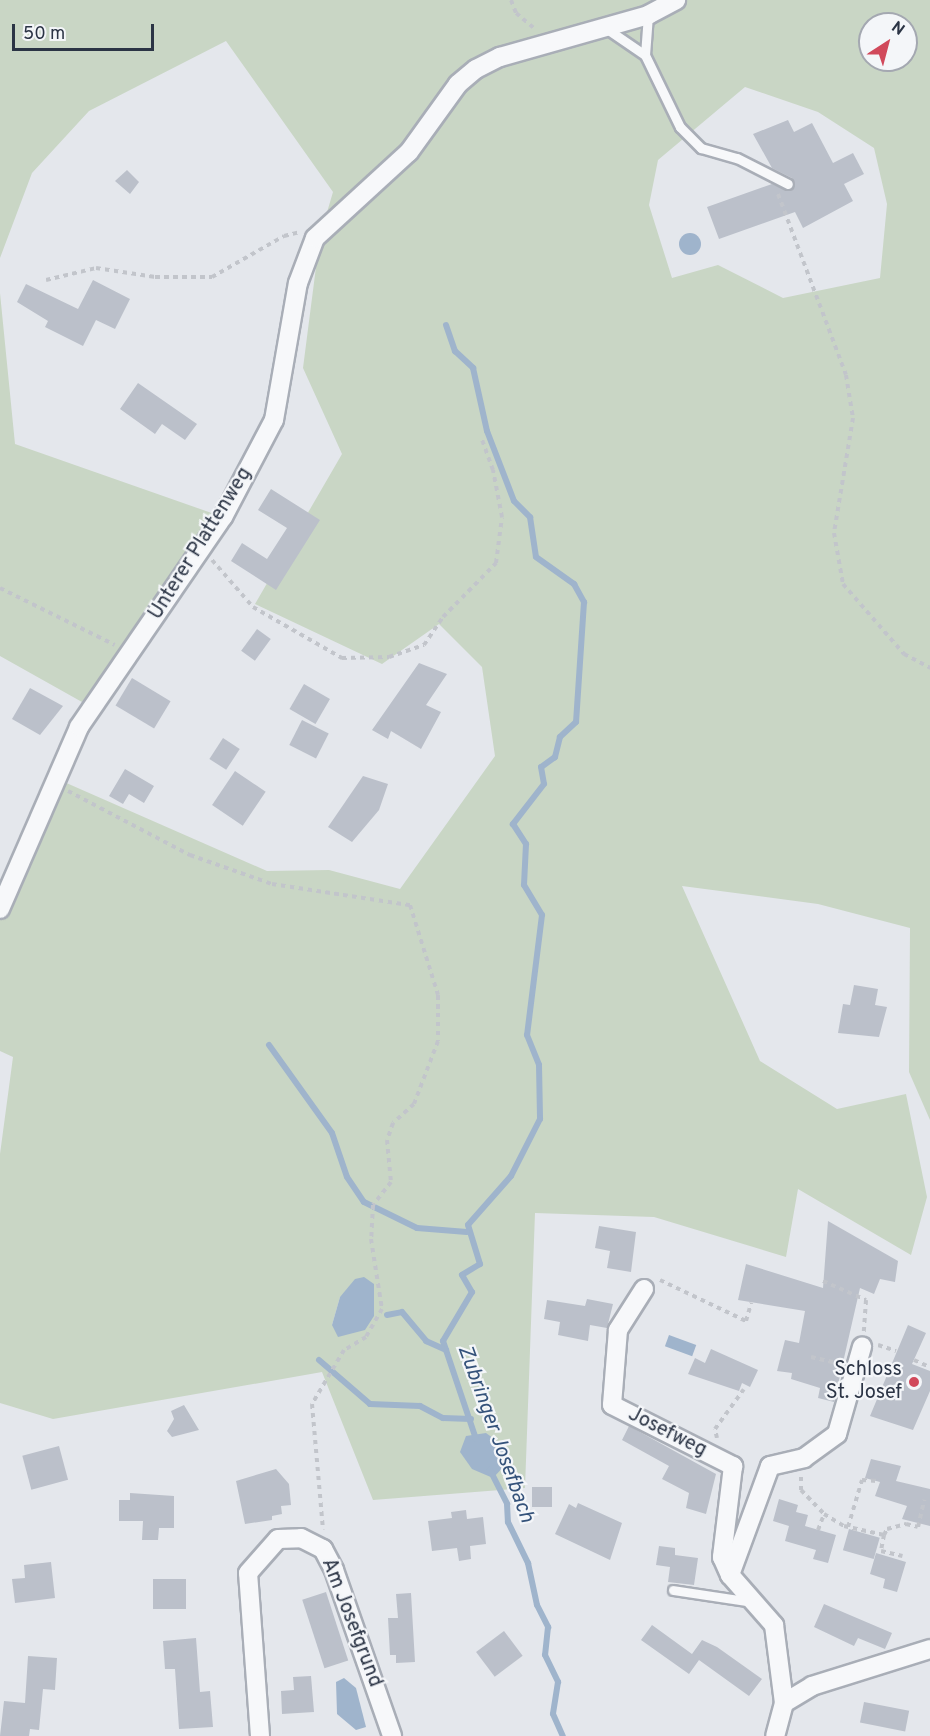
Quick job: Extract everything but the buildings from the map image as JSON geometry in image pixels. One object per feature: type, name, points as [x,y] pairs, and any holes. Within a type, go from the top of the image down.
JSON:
[{"type":"street","name":"Unterer Plattenweg","points":[[0,909],[53,782],[79,728],[202,549],[274,420],[298,283],[315,238],[409,152],[458,84],[476,69],[569,37],[648,15],[676,0]]},
{"type":"street","name":"Josefweg","points":[[644,1289],[618,1330],[612,1405],[733,1466],[722,1557],[730,1575],[774,1624],[784,1703],[775,1736]]},
{"type":"street","points":[[730,1575],[770,1466],[801,1458],[837,1434],[862,1347]]},
{"type":"street","name":"Am Josefgrund","points":[[260,1736],[248,1573],[278,1539],[301,1538],[323,1549],[392,1736]]},
{"type":"street","points":[[784,1703],[812,1686],[930,1649]]},
{"type":"lane","points":[[645,55],[648,15]]},
{"type":"lane","points":[[607,28],[645,55],[680,127],[700,148],[737,158],[772,180],[788,184]]},
{"type":"lane","points":[[673,1590],[754,1602]]},
{"type":"path","points":[[512,0],[516,13],[536,30],[569,37]]},
{"type":"path","points":[[772,180],[846,375],[853,418],[834,533],[843,584],[904,654],[930,668]]},
{"type":"path","points":[[46,280],[56,281],[96,268],[154,277],[212,277],[284,236],[300,232],[315,238]]},
{"type":"path","points":[[202,549],[253,607],[342,658],[389,657],[424,645],[443,617],[496,563],[502,518],[493,470],[482,440]]},
{"type":"path","points":[[0,588],[131,654]]},
{"type":"path","points":[[53,782],[190,855],[272,884],[410,905],[438,996],[438,1041],[414,1104],[393,1123],[387,1140],[391,1182],[374,1205],[371,1239],[382,1309],[366,1337],[344,1350],[334,1371],[312,1404],[321,1470],[323,1549]]},
{"type":"path","points":[[644,1289],[651,1276],[746,1321],[751,1303]]},
{"type":"path","points":[[823,1281],[866,1300],[862,1347]]},
{"type":"path","points":[[811,1357],[856,1368]]},
{"type":"path","points":[[914,1360],[930,1367]]},
{"type":"path","points":[[720,1459],[715,1429],[744,1389]]},
{"type":"path","points":[[801,1458],[801,1490],[824,1514],[848,1527],[884,1535]]},
{"type":"path","points":[[848,1527],[862,1480],[877,1481]]},
{"type":"path","points":[[902,1556],[882,1551],[884,1535],[887,1529],[906,1524],[918,1527],[924,1500]]},
{"type":"path","points":[[818,1530],[824,1514]]},
{"type":"green space","points":[[0,0],[930,0],[930,1120],[909,1072],[910,928],[818,904],[682,886],[760,1061],[837,1109],[906,1094],[927,1197],[911,1255],[798,1189],[786,1257],[654,1217],[535,1213],[525,1488],[373,1500],[322,1372],[53,1419],[0,1403],[0,1154],[13,1057],[0,1051],[0,908],[55,778],[267,871],[329,870],[400,889],[495,756],[482,667],[439,624],[382,664],[255,604],[342,454],[303,368],[320,236],[333,192],[226,41],[89,111],[32,173],[0,258]],"holes":[[[745,87],[818,112],[874,148],[887,204],[880,278],[783,298],[718,265],[672,278],[649,205],[658,160]],[[374,1284],[374,1316],[332,1325],[340,1297]]]},
{"type":"green space","points":[[0,293],[15,444],[223,517],[82,702],[0,656]]},
{"type":"water","points":[[690,233],[700,240],[701,244],[694,254],[690,255],[680,248],[679,244],[686,234]]},
{"type":"water","points":[[364,1277],[374,1284],[374,1316],[365,1330],[338,1337],[332,1325],[340,1297],[355,1279]]},
{"type":"water","points":[[669,1335],[696,1345],[692,1356],[665,1346]]},
{"type":"water","points":[[486,1433],[501,1444],[509,1461],[493,1478],[472,1469],[460,1452],[466,1436]]},
{"type":"water","points":[[344,1678],[356,1688],[366,1727],[356,1730],[337,1714],[336,1682]]},
{"type":"waterway","name":"Zubringer Josefbach","points":[[446,325],[455,351],[473,368],[487,431],[514,501],[530,517],[536,557],[574,584],[584,602],[576,722],[560,737],[555,757],[541,767],[544,784],[513,824],[526,844],[524,885],[542,915],[527,1035],[539,1065],[540,1119],[511,1176],[468,1225],[480,1264],[462,1275],[472,1292],[443,1341],[476,1439]]},
{"type":"waterway","points":[[269,1045],[332,1133],[347,1177],[364,1202],[417,1228],[467,1232]]},
{"type":"waterway","points":[[387,1315],[402,1312],[426,1341],[446,1350]]},
{"type":"waterway","points":[[319,1360],[370,1404],[420,1406],[443,1418],[471,1419]]},
{"type":"waterway","name":"Zubringer Josefbach","points":[[490,1470],[507,1504],[508,1522],[528,1563],[537,1605],[548,1627],[545,1655],[558,1682],[553,1714],[563,1736]]},
{"type":"place","name":"Schloss St. Josef","points":[[914,1382]]}]
